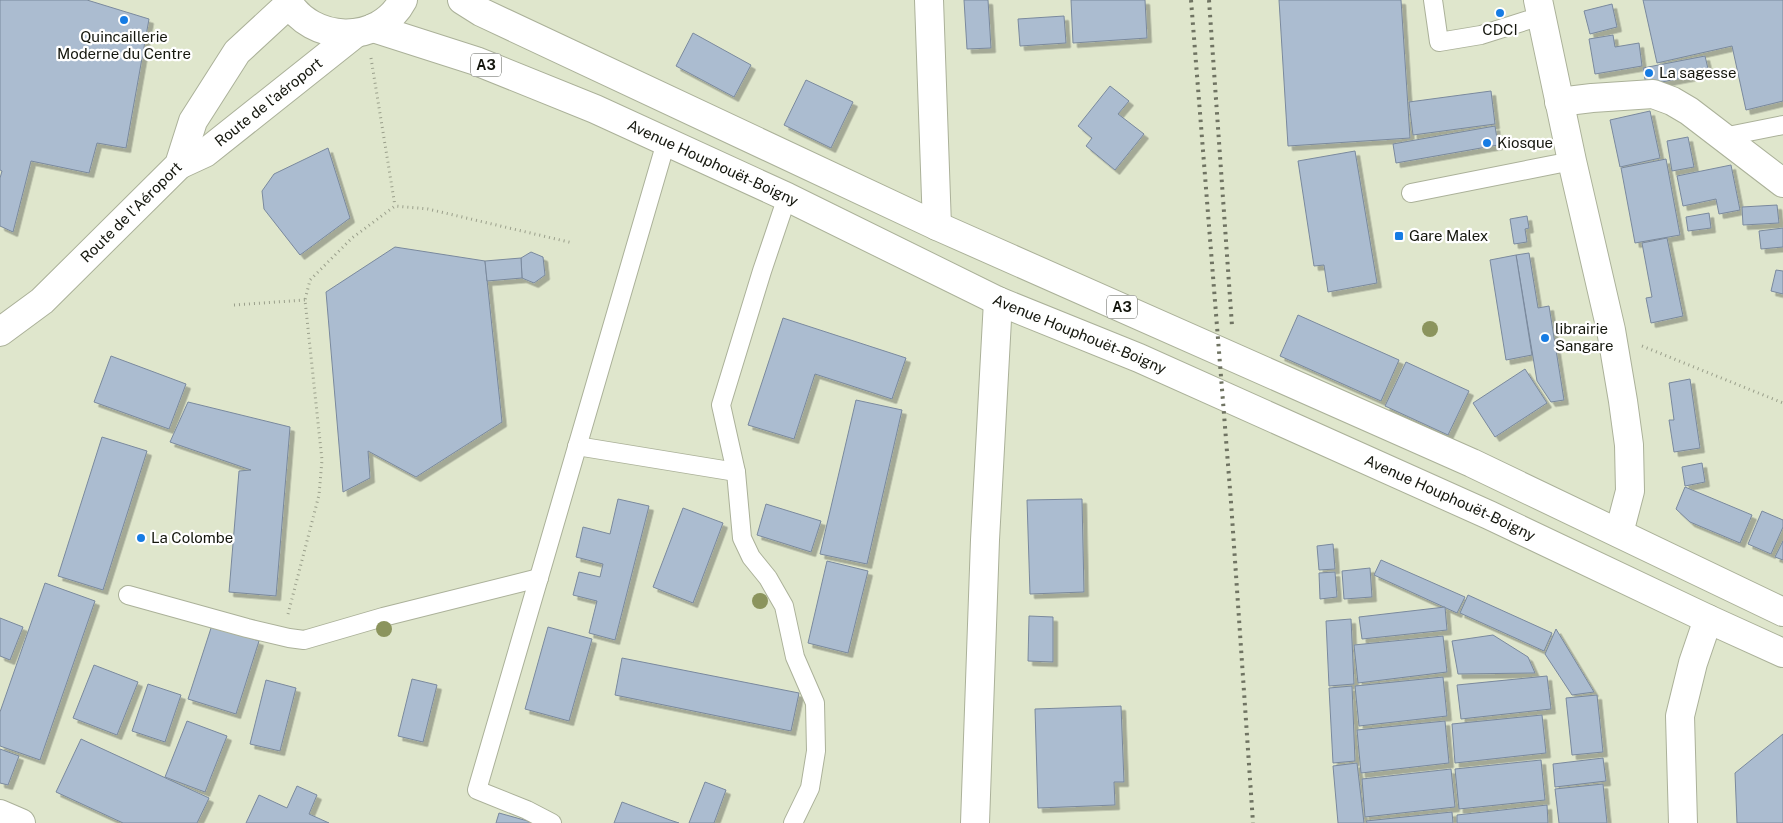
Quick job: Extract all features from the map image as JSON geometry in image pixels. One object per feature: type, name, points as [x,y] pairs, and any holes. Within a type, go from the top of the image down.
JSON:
[{"type":"main road","name":"Route de l'aéroport","points":[[179,165],[205,153],[365,31],[388,18],[403,0]]},
{"type":"main road","name":"A3","points":[[462,0],[481,12],[937,226],[1472,463],[1783,612]]},
{"type":"main road","points":[[929,0],[937,226]]},
{"type":"main road","name":"Avenue Houphouët-Boigny","points":[[288,2],[302,18],[318,28],[336,34],[365,31],[476,61],[595,109],[787,197],[998,301],[1139,358],[1453,498],[1783,653]]},
{"type":"main road","name":"Route de l'Aéroport","points":[[0,332],[42,301],[179,165],[193,121],[237,52],[288,2]]},
{"type":"main road","points":[[1539,8],[1611,330],[1629,445],[1630,491],[1619,532]]},
{"type":"main road","points":[[1559,102],[1653,94],[1672,101],[1689,111],[1740,152],[1783,183]]},
{"type":"main road","points":[[975,823],[985,540],[998,301]]},
{"type":"main road","points":[[1683,823],[1680,716],[1693,662],[1708,619]]},
{"type":"main road","points":[[0,814],[22,823]]},
{"type":"lane","points":[[1433,0],[1439,42],[1481,34],[1539,8]]},
{"type":"lane","points":[[1723,137],[1783,125]]},
{"type":"lane","points":[[552,823],[527,810],[477,790],[666,142]]},
{"type":"lane","points":[[1411,193],[1572,161]]},
{"type":"lane","points":[[787,197],[762,271],[721,406],[736,472],[742,538],[750,557],[768,578],[784,606],[795,657],[815,703],[816,751],[810,788],[793,823]]},
{"type":"lane","points":[[577,446],[736,472]]},
{"type":"lane","points":[[128,595],[181,611],[304,640],[383,617],[539,578]]},
{"type":"path","points":[[365,31],[379,102],[395,206]]},
{"type":"path","points":[[282,636],[320,495],[322,460],[304,300],[310,280],[352,238],[395,206],[428,209],[574,243]]},
{"type":"path","points":[[234,305],[304,300]]},
{"type":"path","points":[[1611,330],[1641,345],[1783,404]]},
{"type":"building","points":[[0,0],[87,0],[149,19],[126,148],[97,143],[89,173],[31,161],[13,232],[0,226],[0,178],[2,171],[0,170]]},
{"type":"building","points":[[964,0],[988,0],[991,48],[967,49]]},
{"type":"building","points":[[1071,0],[1145,0],[1147,38],[1073,43]]},
{"type":"building","points":[[1279,0],[1401,0],[1410,138],[1288,146]]},
{"type":"building","points":[[1643,0],[1783,0],[1783,101],[1746,110],[1732,46],[1657,63]]},
{"type":"building","points":[[1612,4],[1617,27],[1590,34],[1584,11]]},
{"type":"building","points":[[1064,16],[1066,43],[1020,46],[1018,19]]},
{"type":"building","points":[[693,33],[751,65],[734,97],[676,66]]},
{"type":"building","points":[[1613,35],[1615,47],[1639,43],[1642,66],[1595,74],[1589,39]]},
{"type":"building","points":[[1705,56],[1709,73],[1646,85],[1643,68]]},
{"type":"building","points":[[806,80],[853,102],[831,148],[784,125]]},
{"type":"building","points":[[1110,86],[1129,101],[1118,114],[1144,134],[1115,170],[1086,146],[1092,138],[1078,126]]},
{"type":"building","points":[[1491,91],[1495,124],[1413,135],[1409,102]]},
{"type":"building","points":[[1650,111],[1660,158],[1620,167],[1610,120]]},
{"type":"building","points":[[1495,126],[1498,145],[1396,163],[1393,144]]},
{"type":"building","points":[[1688,137],[1694,167],[1672,171],[1667,141]]},
{"type":"building","points":[[328,148],[350,218],[300,255],[264,209],[262,191],[274,174]]},
{"type":"building","points":[[1355,151],[1377,283],[1328,292],[1324,265],[1314,266],[1298,161]]},
{"type":"building","points":[[1666,159],[1680,235],[1635,243],[1621,168]]},
{"type":"building","points":[[1731,165],[1740,210],[1719,214],[1716,199],[1683,206],[1677,176]]},
{"type":"building","points":[[1777,205],[1779,223],[1743,225],[1742,207]]},
{"type":"building","points":[[1709,213],[1711,228],[1688,231],[1686,217]]},
{"type":"building","points":[[1527,216],[1529,228],[1525,229],[1527,242],[1514,244],[1510,219]]},
{"type":"building","points":[[1783,228],[1783,247],[1761,249],[1759,231]]},
{"type":"building","points":[[1667,238],[1683,316],[1651,323],[1646,298],[1652,297],[1642,243]]},
{"type":"building","points":[[395,247],[485,261],[502,422],[416,477],[368,451],[370,478],[343,492],[326,292]]},
{"type":"building","points":[[531,252],[543,257],[545,275],[534,283],[522,278],[521,258]]},
{"type":"building","points":[[1529,253],[1538,308],[1549,306],[1564,400],[1551,402],[1537,381],[1516,255]]},
{"type":"building","points":[[1516,255],[1532,355],[1506,360],[1490,260]]},
{"type":"building","points":[[521,258],[522,278],[487,281],[485,261]]},
{"type":"building","points":[[1776,270],[1783,271],[1783,294],[1771,291]]},
{"type":"building","points":[[1298,315],[1399,360],[1381,401],[1280,356]]},
{"type":"building","points":[[783,318],[906,358],[892,399],[815,374],[794,439],[748,425]]},
{"type":"building","points":[[111,356],[186,384],[169,429],[94,402]]},
{"type":"building","points":[[1406,362],[1469,391],[1448,435],[1385,406]]},
{"type":"building","points":[[1525,369],[1547,403],[1495,437],[1473,403]]},
{"type":"building","points":[[1690,379],[1700,448],[1674,452],[1669,420],[1674,420],[1669,383]]},
{"type":"building","points":[[856,400],[902,410],[867,564],[820,554]]},
{"type":"building","points":[[188,402],[290,427],[276,596],[229,592],[239,471],[251,470],[170,442]]},
{"type":"building","points":[[102,437],[147,451],[103,590],[58,576]]},
{"type":"building","points":[[1702,463],[1705,482],[1685,486],[1682,467]]},
{"type":"building","points":[[1685,487],[1752,515],[1740,543],[1690,522],[1676,509]]},
{"type":"building","points":[[618,499],[649,506],[615,640],[589,633],[597,601],[573,595],[579,572],[600,577],[603,564],[576,557],[583,527],[610,534]]},
{"type":"building","points":[[1082,499],[1084,592],[1030,594],[1027,500]]},
{"type":"building","points":[[766,504],[821,521],[811,552],[757,535]]},
{"type":"building","points":[[683,508],[723,523],[693,603],[653,587]]},
{"type":"building","points":[[1762,511],[1783,520],[1783,527],[1771,554],[1748,544]]},
{"type":"building","points":[[1783,541],[1783,560],[1775,557]]},
{"type":"building","points":[[1333,544],[1335,569],[1319,570],[1317,546]]},
{"type":"building","points":[[1381,560],[1465,597],[1457,613],[1374,575]]},
{"type":"building","points":[[827,561],[868,571],[848,653],[808,643]]},
{"type":"building","points":[[1370,568],[1372,597],[1344,599],[1342,571]]},
{"type":"building","points":[[1335,572],[1337,597],[1320,599],[1319,573]]},
{"type":"building","points":[[45,583],[95,601],[40,760],[0,746],[0,712]]},
{"type":"building","points":[[1468,595],[1552,633],[1544,651],[1460,613]]},
{"type":"building","points":[[1445,607],[1447,630],[1362,639],[1359,617]]},
{"type":"building","points":[[1029,616],[1053,617],[1053,662],[1028,661]]},
{"type":"building","points":[[0,618],[23,627],[10,660],[0,656]]},
{"type":"building","points":[[1351,619],[1354,684],[1329,686],[1326,621]]},
{"type":"building","points":[[212,625],[259,641],[236,714],[188,699]]},
{"type":"building","points":[[548,627],[592,639],[569,721],[525,709]]},
{"type":"building","points":[[1556,629],[1594,692],[1572,695],[1545,654]]},
{"type":"building","points":[[1493,635],[1528,657],[1535,673],[1458,674],[1452,641]]},
{"type":"building","points":[[1443,636],[1447,672],[1358,683],[1354,645]]},
{"type":"building","points":[[622,658],[799,693],[791,731],[615,695]]},
{"type":"building","points":[[94,665],[138,682],[117,735],[73,718]]},
{"type":"building","points":[[1547,676],[1551,709],[1461,719],[1457,685]]},
{"type":"building","points":[[1443,677],[1447,716],[1359,726],[1355,686]]},
{"type":"building","points":[[412,679],[437,685],[423,742],[398,736]]},
{"type":"building","points":[[266,680],[296,688],[280,751],[250,744]]},
{"type":"building","points":[[148,684],[181,695],[165,742],[132,731]]},
{"type":"building","points":[[1352,686],[1355,761],[1333,763],[1329,688]]},
{"type":"building","points":[[1597,695],[1603,752],[1572,755],[1566,698]]},
{"type":"building","points":[[1121,706],[1124,782],[1114,782],[1115,805],[1038,808],[1035,709]]},
{"type":"building","points":[[1542,715],[1546,753],[1455,763],[1452,724]]},
{"type":"building","points":[[187,721],[227,736],[205,792],[165,777]]},
{"type":"building","points":[[1445,721],[1449,763],[1361,773],[1357,730]]},
{"type":"building","points":[[1783,734],[1783,823],[1737,823],[1735,773]]},
{"type":"building","points":[[81,739],[209,798],[197,823],[123,823],[56,792]]},
{"type":"building","points":[[0,749],[19,756],[8,785],[0,783]]},
{"type":"building","points":[[1603,758],[1606,781],[1555,787],[1553,764]]},
{"type":"building","points":[[1541,760],[1545,800],[1459,809],[1455,769]]},
{"type":"building","points":[[1357,763],[1364,823],[1338,823],[1333,766]]},
{"type":"building","points":[[1451,769],[1455,807],[1365,817],[1362,779]]},
{"type":"building","points":[[705,782],[726,790],[714,823],[689,823]]},
{"type":"building","points":[[1603,784],[1607,823],[1559,823],[1555,789]]},
{"type":"building","points":[[297,786],[317,795],[309,814],[329,823],[246,823],[259,795],[287,808]]},
{"type":"building","points":[[622,802],[670,820],[679,823],[614,823]]},
{"type":"building","points":[[1547,805],[1548,823],[1457,823],[1457,815]]},
{"type":"building","points":[[1452,812],[1453,823],[1367,823],[1366,821]]},
{"type":"building","points":[[499,813],[535,823],[496,823]]},
{"type":"railway","points":[[1191,0],[1231,502],[1253,823]]},
{"type":"railway","points":[[1209,0],[1232,326]]},
{"type":"place","name":"CDCI","points":[[1500,13]]},
{"type":"place","name":"Quincaillerie Moderne du Centre","points":[[124,20]]},
{"type":"place","name":"La sagesse","points":[[1649,73]]},
{"type":"place","name":"Kiosque","points":[[1487,143]]},
{"type":"place","name":"Gare Malex","points":[[1399,236]]},
{"type":"place","name":"librairie Sangare","points":[[1545,338]]},
{"type":"place","name":"La Colombe","points":[[141,538]]}]
